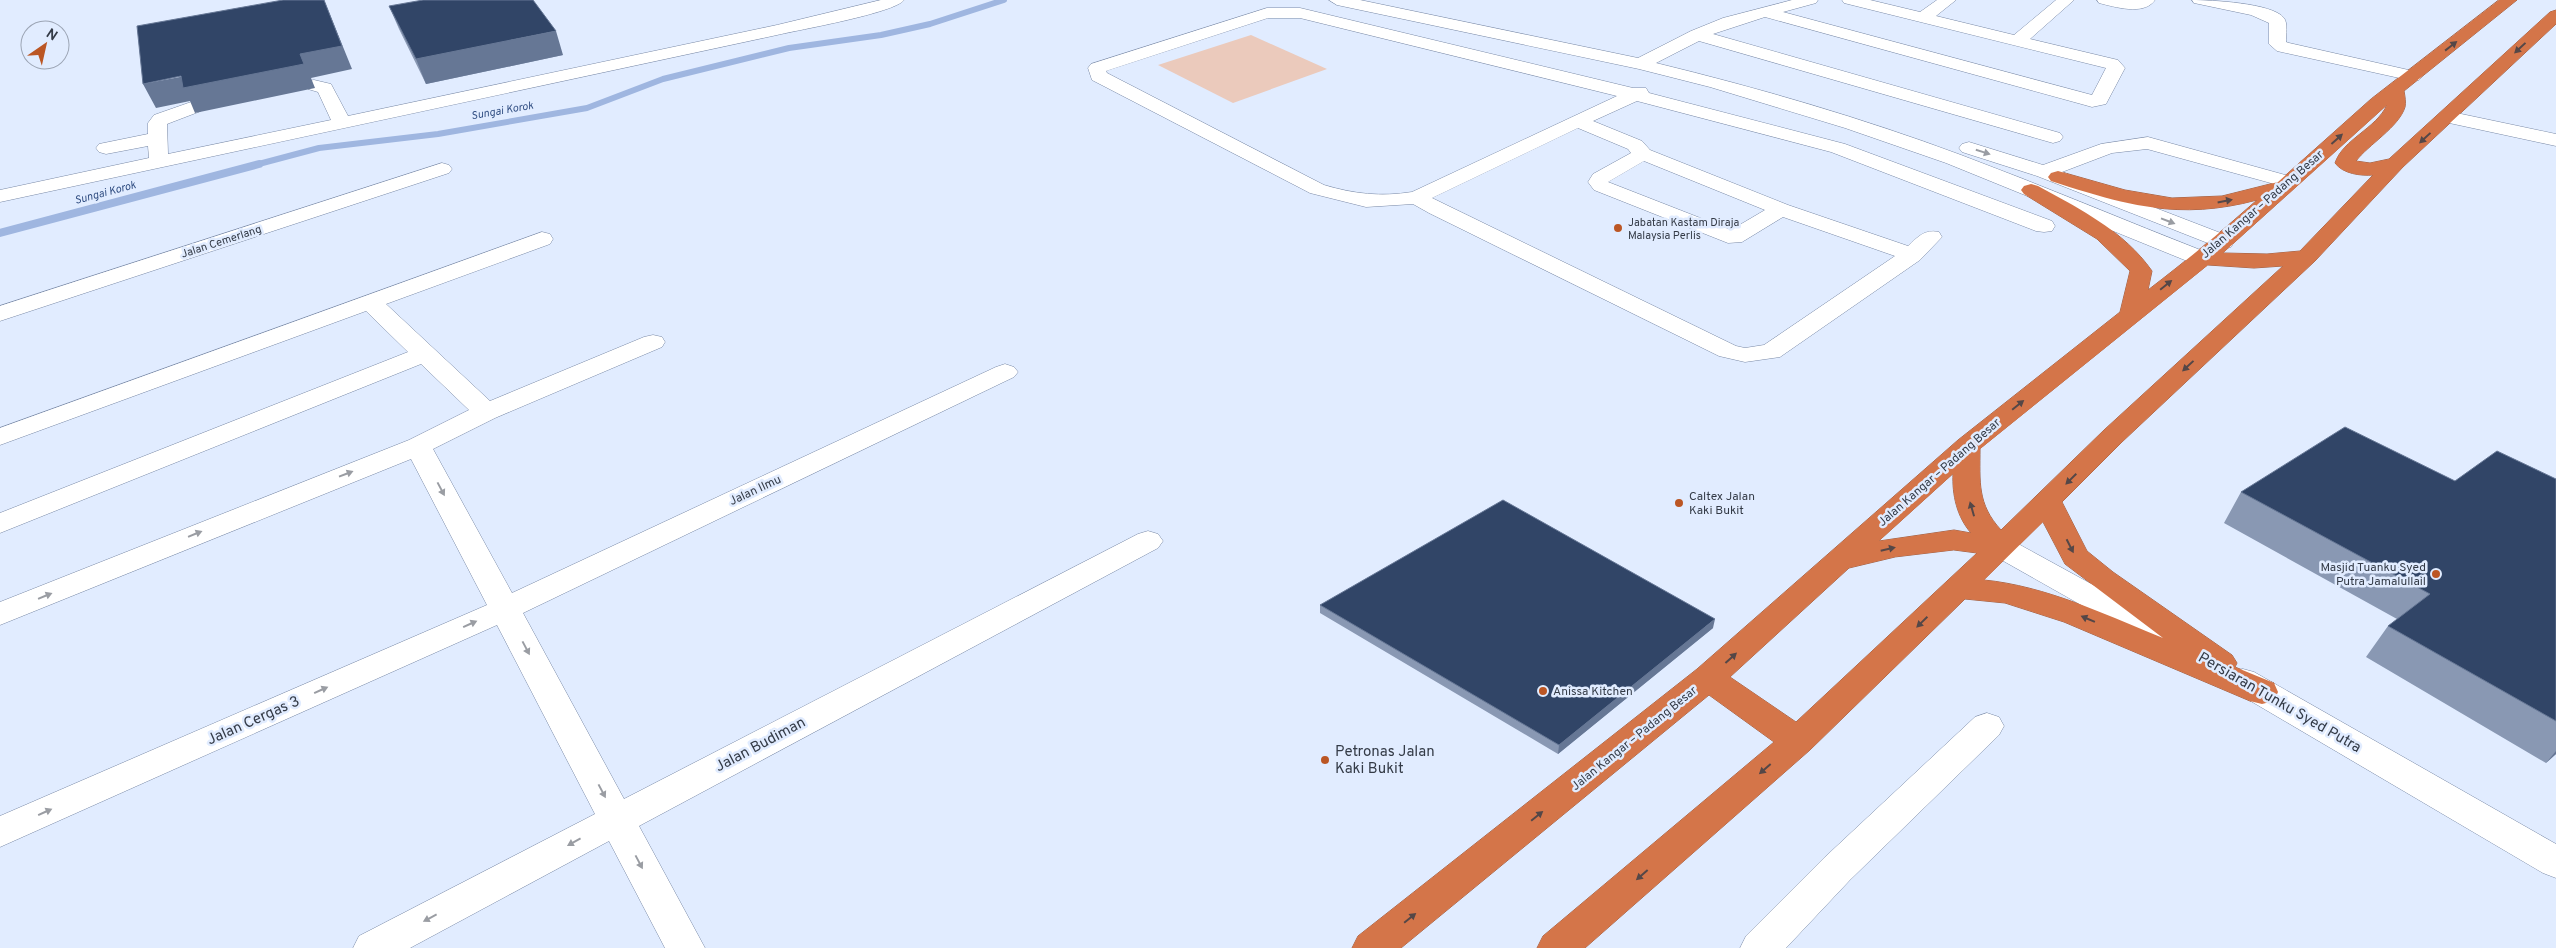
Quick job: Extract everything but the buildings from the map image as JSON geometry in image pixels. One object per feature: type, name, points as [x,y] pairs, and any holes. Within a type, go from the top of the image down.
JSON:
[{"type":"highway","name":"Jalan Kangar – Padang Besar","points":[[1372,948],[1708,678],[1841,560],[1866,534],[1967,446],[2132,312],[2223,242],[2396,89],[2509,0]]},
{"type":"highway","points":[[1557,948],[1798,741],[2048,502],[2113,436],[2307,256],[2396,164],[2556,14]]},
{"type":"highway","points":[[2396,89],[2396,107],[2380,128],[2346,157],[2346,163],[2355,169],[2371,171],[2396,164]]},
{"type":"highway","points":[[2051,175],[2135,199],[2189,205],[2223,202],[2286,185]]},
{"type":"highway","points":[[2031,190],[2098,228],[2130,255],[2141,271],[2132,312]]},
{"type":"highway","points":[[2223,242],[2237,261],[2251,289],[2254,306]]},
{"type":"highway","points":[[2200,258],[2278,262],[2307,256]]},
{"type":"highway","points":[[1967,446],[1966,487],[1975,519],[2001,547]]},
{"type":"highway","points":[[2048,502],[2076,557],[2102,579],[2262,692]]},
{"type":"highway","points":[[1841,560],[1895,547],[1954,540],[2001,547]]},
{"type":"highway","points":[[1957,588],[2006,593],[2075,614],[2262,692]]},
{"type":"highway","points":[[1708,678],[1798,741]]},
{"type":"street","points":[[0,196],[875,8],[896,0]]},
{"type":"street","points":[[1338,0],[1640,64],[1716,83],[1899,140],[2031,190],[2200,258]]},
{"type":"street","points":[[1640,64],[1697,35],[1764,12],[1810,0]]},
{"type":"street","points":[[1764,12],[2092,101],[2099,100],[2116,68],[2112,64],[1850,0]]},
{"type":"street","points":[[1922,18],[1948,0]]},
{"type":"street","points":[[2017,41],[2066,0]]},
{"type":"street","points":[[2105,0],[2131,5],[2139,5],[2146,0]]},
{"type":"street","points":[[2200,0],[2255,11],[2277,20],[2278,44],[2283,47],[2413,76]]},
{"type":"street","points":[[1689,76],[1633,94],[1417,197],[1390,202],[1351,201],[1317,190],[1098,76],[1097,68],[1267,12],[1287,11],[1633,94],[1838,148],[2044,226]]},
{"type":"street","points":[[1697,35],[2053,137]]},
{"type":"street","points":[[1716,83],[1757,88],[1834,108],[2051,175],[2223,242]]},
{"type":"street","points":[[314,85],[325,88],[342,123]]},
{"type":"street","points":[[159,162],[157,122],[194,107]]},
{"type":"street","points":[[2447,117],[2556,140]]},
{"type":"street","points":[[1576,121],[1635,145],[1643,154],[1781,209],[1912,255]]},
{"type":"street","points":[[106,148],[158,138]]},
{"type":"street","points":[[2051,175],[2085,155],[2129,142],[2148,143],[2286,185]]},
{"type":"street","points":[[1643,154],[1600,178],[1598,182],[1601,186],[1728,236],[1734,236],[1781,209]]},
{"type":"street","name":"Jalan Cemerlang","points":[[0,314],[442,169]]},
{"type":"street","points":[[1417,197],[1436,209],[1719,346],[1745,355],[1771,352],[1912,255],[1931,237]]},
{"type":"street","points":[[0,437],[542,238]]},
{"type":"street","points":[[370,302],[486,412]]},
{"type":"street","points":[[0,614],[418,446],[486,412],[653,342]]},
{"type":"street","points":[[0,524],[425,354]]},
{"type":"street","name":"Jalan Ilmu","points":[[505,609],[1005,372]]},
{"type":"street","points":[[418,446],[685,948]]},
{"type":"street","name":"Jalan Budiman","points":[[373,948],[549,856],[616,818],[1148,541]]},
{"type":"street","name":"Persiaran Tunku Syed Putra","points":[[2001,547],[2262,692],[2556,862]]},
{"type":"street","name":"Jalan Cergas 3","points":[[0,832],[505,609]]},
{"type":"street","points":[[1760,948],[1837,869],[1987,726]]},
{"type":"shaded area","points":[[1251,35],[1327,69],[1233,103],[1158,65]]},
{"type":"waterway","name":"Sungai Korok","points":[[255,165],[319,148],[438,134],[587,108],[663,79],[789,48],[881,35],[930,24],[1004,0]]},
{"type":"waterway","name":"Sungai Korok","points":[[0,233],[259,164]]},
{"type":"place","name":"Jabatan Kastam Diraja Malaysia Perlis","points":[[1618,228]]},
{"type":"place","name":"Caltex Jalan Kaki Bukit","points":[[1679,503]]},
{"type":"place","name":"Masjid Tuanku Syed Putra Jamalullail","points":[[2436,574]]},
{"type":"place","name":"Anissa Kitchen","points":[[1543,691]]},
{"type":"place","name":"Petronas Jalan Kaki Bukit","points":[[1325,760]]}]
